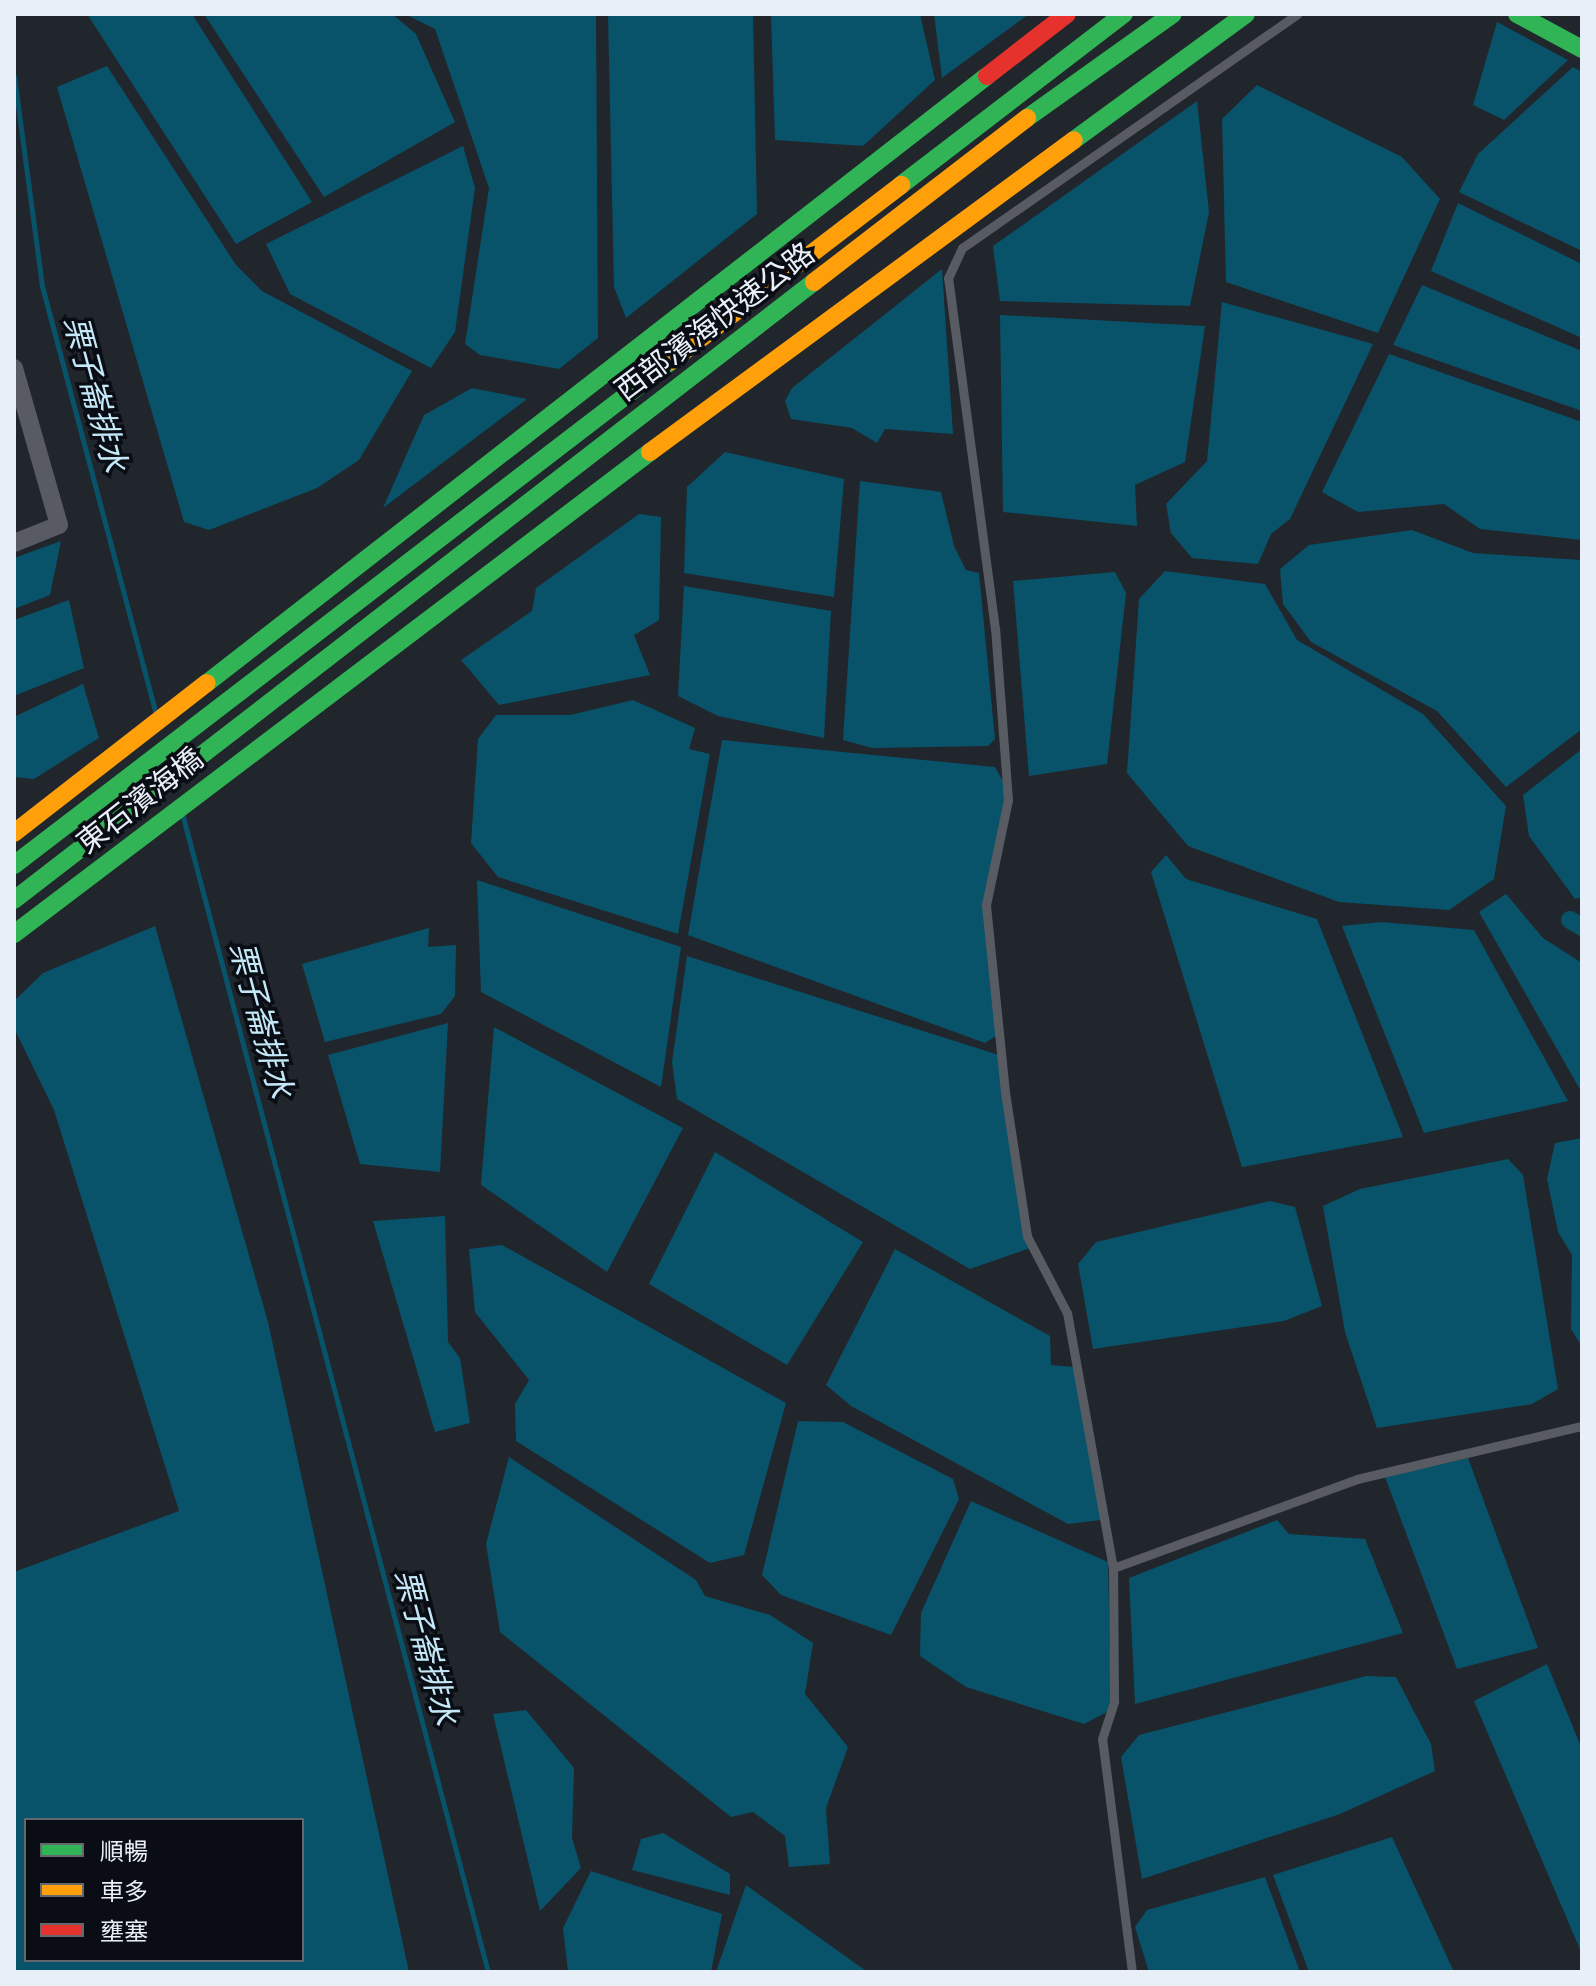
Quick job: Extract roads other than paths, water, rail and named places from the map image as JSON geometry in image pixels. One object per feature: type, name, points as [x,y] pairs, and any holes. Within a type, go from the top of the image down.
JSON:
[{"type":"main road","name":"東石濱海橋","points":[[14,833],[289,621],[601,370],[1067,14]]},
{"type":"main road","name":"西部濱海快速公路","points":[[294,646],[1124,14]]},
{"type":"main road","name":"西部濱海快速公路","points":[[296,681],[1064,89],[1173,14]]},
{"type":"main road","name":"東石濱海橋","points":[[14,934],[300,712],[662,449],[1008,182],[1246,14]]},
{"type":"main road","points":[[1517,14],[1582,49]]},
{"type":"main road","name":"東石濱海橋","points":[[14,865],[294,646]]},
{"type":"main road","name":"東石濱海橋","points":[[14,900],[296,681]]},
{"type":"street","points":[[14,368],[59,525],[14,543]]},
{"type":"lane","points":[[1132,1972],[1102,1739],[1114,1701],[1113,1568],[1067,1313],[1027,1236],[1005,1092],[986,905],[1008,800],[995,629],[948,278],[962,248],[1298,14]]},
{"type":"lane","points":[[1113,1568],[1357,1479],[1582,1426]]},
{"type":"water","points":[[87,14],[192,14],[312,202],[236,244]]},
{"type":"water","points":[[204,14],[392,14],[416,34],[455,122],[324,197]]},
{"type":"water","points":[[405,14],[596,14],[598,338],[559,369],[480,355],[465,344],[489,188],[435,29]]},
{"type":"water","points":[[608,14],[753,14],[757,214],[626,318],[614,287]]},
{"type":"water","points":[[771,14],[920,14],[935,80],[863,146],[775,140]]},
{"type":"water","points":[[934,14],[1029,14],[942,78]]},
{"type":"water","points":[[1497,22],[1568,60],[1504,120],[1473,105]]},
{"type":"water","points":[[107,66],[236,265],[262,291],[412,371],[359,460],[317,488],[209,530],[184,522],[57,87]]},
{"type":"water","points":[[1573,67],[1582,72],[1582,251],[1459,192],[1478,154]]},
{"type":"water","points":[[1257,85],[1402,157],[1440,199],[1378,333],[1226,282],[1222,119]]},
{"type":"water","points":[[1197,101],[1209,212],[1190,306],[1000,301],[993,246]]},
{"type":"water","points":[[463,146],[475,188],[455,332],[431,368],[290,294],[266,244]]},
{"type":"water","points":[[1458,203],[1582,264],[1582,338],[1431,271]]},
{"type":"water","points":[[942,269],[953,434],[885,429],[877,443],[852,428],[791,419],[785,401],[792,388]]},
{"type":"water","points":[[1422,285],[1582,351],[1582,411],[1393,345]]},
{"type":"water","points":[[1222,302],[1373,344],[1290,519],[1271,534],[1258,564],[1192,558],[1171,533],[1166,504],[1207,461]]},
{"type":"water","points":[[1000,315],[1205,326],[1185,462],[1135,485],[1137,526],[1003,512]]},
{"type":"water","points":[[1389,354],[1582,422],[1582,540],[1480,529],[1444,504],[1358,512],[1322,492]]},
{"type":"water","points":[[472,388],[527,399],[383,508],[424,415]]},
{"type":"water","points":[[725,452],[844,479],[834,597],[684,573],[687,487]]},
{"type":"water","points":[[860,481],[941,492],[954,546],[966,570],[979,573],[995,739],[988,746],[872,748],[843,740]]},
{"type":"water","points":[[639,514],[661,517],[659,620],[634,635],[650,675],[499,705],[461,660],[532,611],[536,588]]},
{"type":"water","points":[[1412,530],[1473,553],[1582,560],[1582,729],[1506,787],[1437,711],[1311,642],[1283,604],[1280,569],[1309,545]]},
{"type":"water","points":[[61,541],[50,595],[14,609],[14,558]]},
{"type":"water","points":[[1165,571],[1265,584],[1297,640],[1423,714],[1506,806],[1494,879],[1449,910],[1339,902],[1188,846],[1127,773],[1139,599]]},
{"type":"water","points":[[1115,572],[1126,593],[1107,764],[1029,776],[1013,581]]},
{"type":"water","points":[[684,586],[831,611],[824,738],[718,716],[678,696]]},
{"type":"water","points":[[69,600],[84,668],[14,696],[14,620]]},
{"type":"water","points":[[83,684],[99,738],[34,779],[14,777],[14,717]]},
{"type":"water","points":[[633,700],[695,728],[689,749],[710,754],[678,934],[498,877],[471,843],[478,739],[496,715],[570,715]]},
{"type":"water","points":[[722,740],[995,767],[1007,788],[987,887],[999,1034],[985,1043],[688,935]]},
{"type":"water","points":[[1582,749],[1582,897],[1575,899],[1529,836],[1523,795]]},
{"type":"water","points":[[1166,855],[1186,879],[1317,919],[1403,1137],[1242,1167],[1151,872]]},
{"type":"water","points":[[477,880],[681,947],[661,1087],[481,992]]},
{"type":"water","points":[[1506,894],[1543,938],[1582,963],[1582,1093],[1479,912]]},
{"type":"water","points":[[1381,922],[1474,930],[1568,1101],[1424,1133],[1342,926]]},
{"type":"water","points":[[155,926],[268,1322],[409,1972],[14,1972],[14,1572],[179,1511],[54,1110],[14,1028],[14,1001],[43,973]]},
{"type":"water","points":[[429,928],[428,947],[456,945],[455,996],[441,1014],[325,1042],[302,964]]},
{"type":"water","points":[[687,956],[1002,1056],[1033,1247],[970,1269],[677,1099],[672,1062]]},
{"type":"water","points":[[448,1023],[440,1172],[360,1164],[328,1055]]},
{"type":"water","points":[[494,1027],[683,1128],[607,1272],[481,1185]]},
{"type":"water","points":[[1582,1138],[1582,1347],[1571,1329],[1572,1255],[1558,1232],[1547,1179],[1555,1143]]},
{"type":"water","points":[[715,1152],[863,1242],[787,1365],[649,1284]]},
{"type":"water","points":[[1508,1159],[1523,1175],[1558,1389],[1532,1404],[1377,1428],[1345,1332],[1323,1206],[1360,1189]]},
{"type":"water","points":[[1270,1201],[1295,1207],[1322,1306],[1284,1321],[1093,1349],[1078,1264],[1096,1242]]},
{"type":"water","points":[[445,1216],[448,1342],[460,1358],[470,1423],[435,1432],[373,1221]]},
{"type":"water","points":[[502,1245],[786,1403],[744,1555],[710,1563],[516,1441],[515,1404],[529,1380],[475,1312],[469,1249]]},
{"type":"water","points":[[895,1249],[1050,1336],[1051,1365],[1074,1367],[1101,1520],[1068,1524],[851,1406],[826,1385]]},
{"type":"water","points":[[798,1421],[843,1422],[953,1479],[959,1499],[891,1635],[781,1595],[762,1575]]},
{"type":"water","points":[[509,1457],[696,1580],[705,1596],[770,1615],[813,1643],[805,1694],[848,1747],[826,1808],[830,1864],[789,1867],[785,1836],[753,1812],[731,1817],[500,1632],[486,1544]]},
{"type":"water","points":[[1468,1458],[1538,1648],[1457,1669],[1385,1477]]},
{"type":"water","points":[[971,1501],[1108,1562],[1111,1710],[1084,1724],[966,1687],[920,1656],[921,1613]]},
{"type":"water","points":[[1277,1520],[1289,1534],[1365,1539],[1403,1633],[1135,1704],[1129,1578]]},
{"type":"water","points":[[1547,1664],[1582,1749],[1582,1954],[1474,1701]]},
{"type":"water","points":[[1366,1676],[1396,1677],[1431,1744],[1435,1771],[1340,1814],[1142,1879],[1121,1757],[1139,1735]]},
{"type":"water","points":[[526,1710],[574,1768],[572,1838],[581,1868],[540,1911],[493,1714]]},
{"type":"water","points":[[663,1833],[730,1874],[730,1895],[632,1870],[641,1839]]},
{"type":"water","points":[[1392,1837],[1454,1972],[1309,1972],[1273,1875]]},
{"type":"water","points":[[591,1871],[722,1914],[711,1972],[568,1972],[563,1928]]},
{"type":"water","points":[[1265,1877],[1300,1972],[1149,1972],[1135,1927],[1147,1910]]},
{"type":"water","points":[[746,1885],[866,1971],[716,1972]]},
{"type":"waterway","name":"栗子崙排水","points":[[14,76],[42,286],[156,714]]},
{"type":"waterway","name":"栗子崙排水","points":[[182,813],[488,1972]]},
{"type":"waterway","points":[[1570,920],[1582,927]]}]
